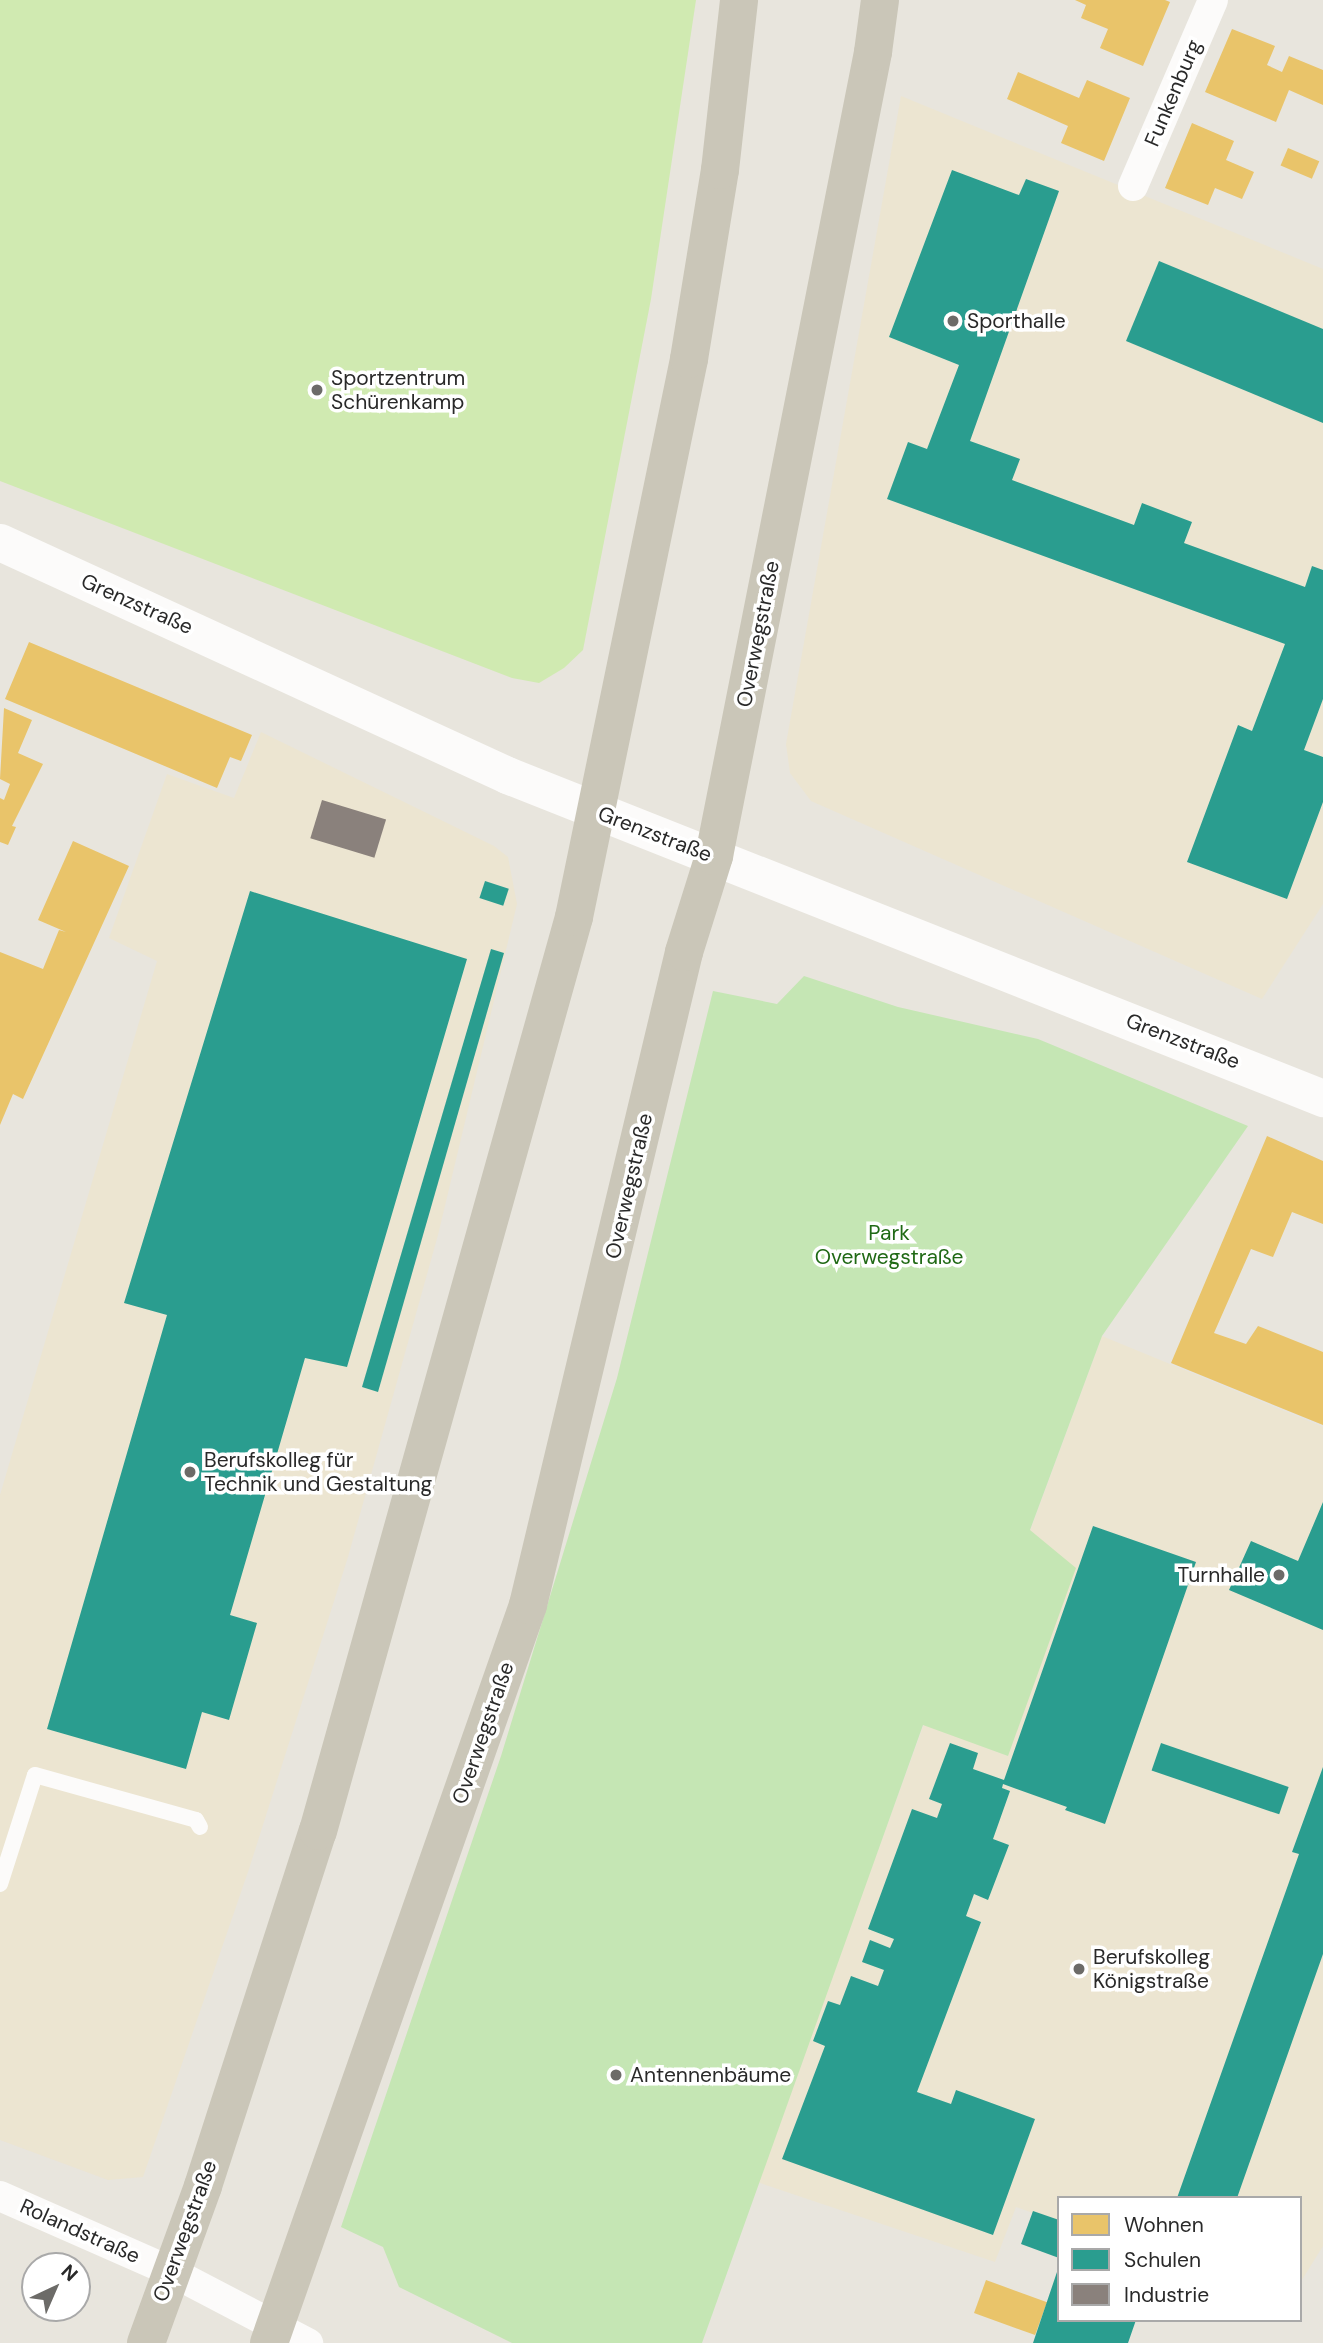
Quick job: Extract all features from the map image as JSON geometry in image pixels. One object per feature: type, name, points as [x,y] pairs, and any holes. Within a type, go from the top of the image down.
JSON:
[{"type":"main road","name":"Overwegstraße","points":[[146,2343],[202,2186],[318,1831],[384,1606],[599,813],[689,359],[720,170],[739,0]]},
{"type":"main road","name":"Overwegstraße","points":[[284,2338],[528,1605],[684,953],[715,856],[873,52],[880,0]]},
{"type":"street","name":"Funkenburg","points":[[1133,186],[1213,0]]},
{"type":"street","name":"Grenzstraße","points":[[0,542],[599,813],[715,856],[1323,1098]]},
{"type":"street","name":"Rolandstraße","points":[[0,2196],[170,2271],[284,2338]]},
{"type":"lane","points":[[0,1884],[35,1776],[196,1820],[200,1827]]},
{"type":"shaded area","points":[[901,96],[1323,269],[1323,904],[1262,999],[811,801],[790,773],[786,744]]},
{"type":"shaded area","name":"Berufskolleg für Technik und Gestaltung","points":[[261,732],[494,846],[508,857],[517,904],[438,1235],[348,1557],[249,1869],[143,2177],[108,2180],[0,2140],[0,1495],[157,961],[109,938],[167,774],[234,798]]},
{"type":"shaded area","name":"Berufskolleg Königstraße","points":[[1102,1336],[1323,1427],[1323,2246],[1302,2280],[1302,2196],[1057,2196],[1057,2221],[1016,2207],[995,2262],[757,2182],[924,1724],[1008,1756],[1030,1531]]},
{"type":"green space","name":"Sportzentrum Schürenkamp","points":[[0,0],[696,0],[651,299],[583,650],[564,668],[539,683],[512,678],[0,481]]},
{"type":"green space","name":"Park Overwegstraße","points":[[804,976],[898,1007],[1038,1039],[1248,1126],[1102,1336],[1030,1530],[1076,1568],[1008,1756],[923,1725],[702,2343],[512,2343],[399,2287],[383,2247],[341,2227],[501,1756],[617,1378],[713,991],[777,1004]]},
{"type":"building: Wohnen","points":[[1075,0],[1170,2],[1143,66],[1100,48],[1108,29],[1081,18],[1086,5]]},
{"type":"building: Wohnen","points":[[1232,29],[1275,46],[1267,65],[1282,72],[1289,56],[1323,70],[1323,105],[1289,90],[1276,122],[1205,92]]},
{"type":"building: Wohnen","points":[[1018,72],[1079,98],[1087,80],[1130,98],[1104,161],[1061,143],[1068,126],[1007,99]]},
{"type":"building: Wohnen","points":[[1192,123],[1234,141],[1226,160],[1254,172],[1242,199],[1215,188],[1208,205],[1165,188]]},
{"type":"building: Wohnen","points":[[1288,148],[1319,161],[1312,179],[1281,165]]},
{"type":"building: Wohnen","points":[[29,642],[252,735],[241,761],[230,757],[217,788],[5,699]]},
{"type":"building: Wohnen","points":[[4,708],[32,720],[18,753],[43,764],[12,826],[16,827],[8,845],[0,842],[0,798],[4,800],[10,784],[0,779]]},
{"type":"building: Wohnen","points":[[73,841],[129,866],[23,1099],[13,1094],[0,1125],[0,952],[43,969],[59,930],[66,932],[38,920]]},
{"type":"building: Wohnen","points":[[1267,1136],[1323,1161],[1323,1224],[1292,1212],[1273,1257],[1251,1249],[1214,1333],[1246,1344],[1258,1326],[1323,1352],[1323,1425],[1171,1363]]},
{"type":"building: Wohnen","points":[[986,2280],[1047,2302],[1035,2335],[974,2313]]},
{"type":"building: Schulen","points":[[952,170],[1019,195],[1026,179],[1059,191],[970,441],[1020,459],[1012,480],[1134,525],[1142,503],[1192,522],[1184,543],[1305,587],[1312,566],[1323,570],[1323,699],[1304,750],[1323,757],[1323,802],[1287,899],[1187,862],[1238,725],[1252,731],[1285,644],[887,499],[908,442],[927,449],[959,365],[889,337]]},
{"type":"building: Schulen","points":[[1159,261],[1323,329],[1323,423],[1126,341]]},
{"type":"building: Schulen","points":[[485,881],[509,889],[503,906],[479,898]]},
{"type":"building: Schulen","points":[[250,891],[467,959],[347,1367],[305,1358],[230,1615],[257,1623],[229,1720],[202,1712],[186,1769],[47,1729],[167,1315],[124,1303]]},
{"type":"building: Schulen","points":[[491,949],[504,953],[378,1392],[362,1387]]},
{"type":"building: Schulen","name":"Turnhalle","points":[[1323,1502],[1323,1630],[1229,1590],[1251,1541],[1298,1561]]},
{"type":"building: Schulen","points":[[1093,1526],[1196,1562],[1105,1824],[1003,1784],[1002,1788],[1010,1791],[993,1839],[1009,1845],[988,1900],[974,1894],[966,1916],[981,1922],[917,2092],[951,2104],[956,2090],[1035,2119],[993,2235],[782,2159],[825,2046],[813,2041],[828,2001],[840,2005],[851,1976],[878,1986],[884,1970],[862,1962],[870,1940],[890,1948],[894,1939],[868,1929],[912,1809],[937,1818],[942,1804],[929,1799],[950,1743],[978,1753],[973,1769],[1004,1780]]},
{"type":"building: Schulen","points":[[1161,1743],[1289,1787],[1279,1814],[1152,1770]]},
{"type":"building: Schulen","points":[[1323,1767],[1323,1954],[1238,2196],[1178,2196],[1299,1854],[1292,1852]]},
{"type":"building: Schulen","points":[[1033,2211],[1057,2219],[1057,2257],[1021,2244]]},
{"type":"building: Schulen","points":[[1057,2272],[1057,2322],[1135,2322],[1128,2343],[1033,2343]]},
{"type":"building: Industrie","points":[[322,800],[386,820],[374,858],[310,838]]},
{"type":"place","name":"Sporthalle","points":[[953,321]]},
{"type":"place","name":"Sportzentrum Schürenkamp","points":[[317,390]]},
{"type":"place","name":"Berufskolleg für Technik und Gestaltung","points":[[190,1472]]},
{"type":"place","name":"Turnhalle","points":[[1279,1575]]},
{"type":"place","name":"Berufskolleg Königstraße","points":[[1079,1969]]},
{"type":"place","name":"Antennenbäume","points":[[616,2075]]}]
